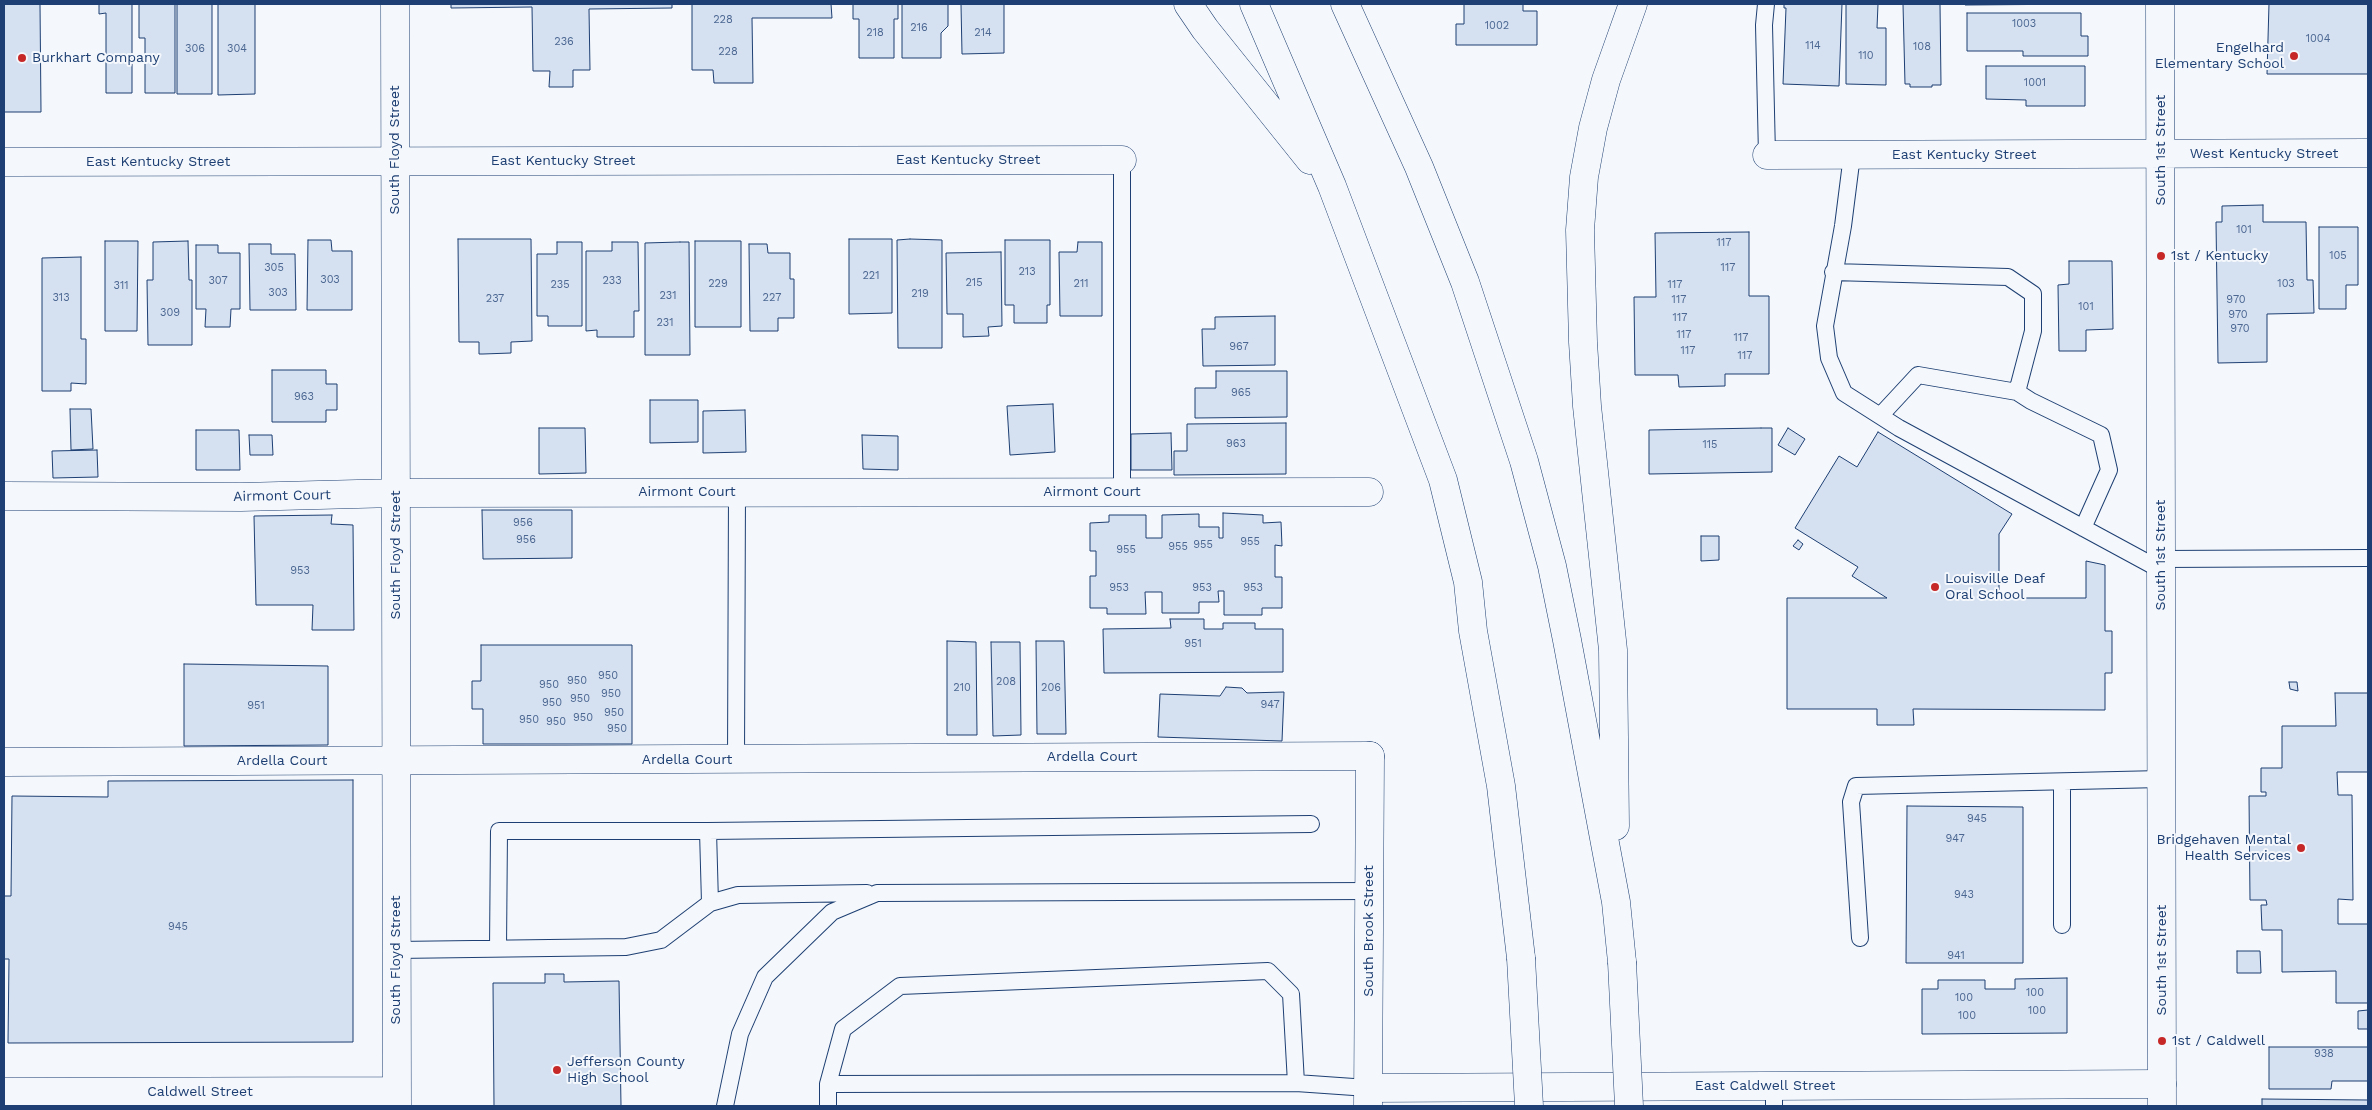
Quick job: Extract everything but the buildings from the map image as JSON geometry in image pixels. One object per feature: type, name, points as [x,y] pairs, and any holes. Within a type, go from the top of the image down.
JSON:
[{"type":"main road","name":"South Floyd Street","points":[[395,4],[397,1099]]},
{"type":"main road","points":[[1188,4],[1205,29],[1332,186]]},
{"type":"main road","points":[[1254,4],[1332,186],[1443,480],[1468,582],[1473,632],[1501,786],[1520,958],[1529,1106]]},
{"type":"main road","points":[[1345,4],[1396,114],[1465,282],[1524,461],[1552,566],[1616,902]]},
{"type":"main road","points":[[1629,1106],[1622,962],[1616,902],[1613,650],[1601,546],[1583,342],[1580,253],[1581,207],[1588,151],[1598,106],[1633,4]]},
{"type":"main road","name":"South 1st Street","points":[[2160,4],[2162,1095]]},
{"type":"main road","name":"West Kentucky Street","points":[[2160,154],[2368,153]]},
{"type":"main road","name":"East Kentucky Street","points":[[1767,156],[2160,154]]},
{"type":"main road","name":"East Kentucky Street","points":[[4,162],[1122,160]]},
{"type":"main road","name":"Airmont Court","points":[[4,496],[241,497],[396,493],[737,492],[1370,492]]},
{"type":"main road","name":"Ardella Court","points":[[4,762],[1370,756]]},
{"type":"main road","name":"South Brook Street","points":[[1368,1097],[1370,756]]},
{"type":"main road","name":"Caldwell Street","points":[[4,1092],[397,1099]]},
{"type":"main road","name":"East Caldwell Street","points":[[1368,1097],[2162,1095]]},
{"type":"lane","points":[[1766,4],[1764,25],[1767,156]]},
{"type":"lane","points":[[1852,155],[1843,226],[1824,326],[1828,358],[1844,393],[1898,428],[2083,528],[2161,564],[2368,558]]},
{"type":"lane","points":[[1122,160],[1122,492]]},
{"type":"lane","points":[[1833,272],[2008,277],[2033,294],[2033,331],[2017,392]]},
{"type":"lane","points":[[1880,416],[1918,375],[2017,392],[2031,401],[2101,435],[2109,470],[2083,528]]},
{"type":"lane","points":[[736,760],[737,492]]},
{"type":"lane","points":[[1860,938],[1851,802],[1856,786],[2161,779]]},
{"type":"lane","points":[[2062,782],[2062,925]]},
{"type":"lane","points":[[498,948],[499,831],[708,831],[1311,824]]},
{"type":"lane","points":[[708,831],[710,903]]},
{"type":"lane","points":[[396,950],[626,947],[661,940],[710,903],[738,895],[1369,891]]},
{"type":"lane","points":[[725,1106],[740,1034],[765,977],[832,912],[877,893]]},
{"type":"lane","points":[[828,1106],[828,1084],[843,1029],[900,986],[1268,971],[1291,994],[1296,1083]]},
{"type":"lane","points":[[828,1084],[1296,1083],[1368,1097]]},
{"type":"place","name":"Engelhard Elementary School","points":[[2294,56]]},
{"type":"place","name":"Burkhart Company","points":[[22,58]]},
{"type":"place","name":"1st / Kentucky","points":[[2161,256]]},
{"type":"place","name":"Louisville Deaf Oral School","points":[[1935,587]]},
{"type":"place","name":"Bridgehaven Mental Health Services","points":[[2301,848]]},
{"type":"place","name":"1st / Caldwell","points":[[2162,1041]]},
{"type":"place","name":"Jefferson County High School","points":[[557,1070]]}]
